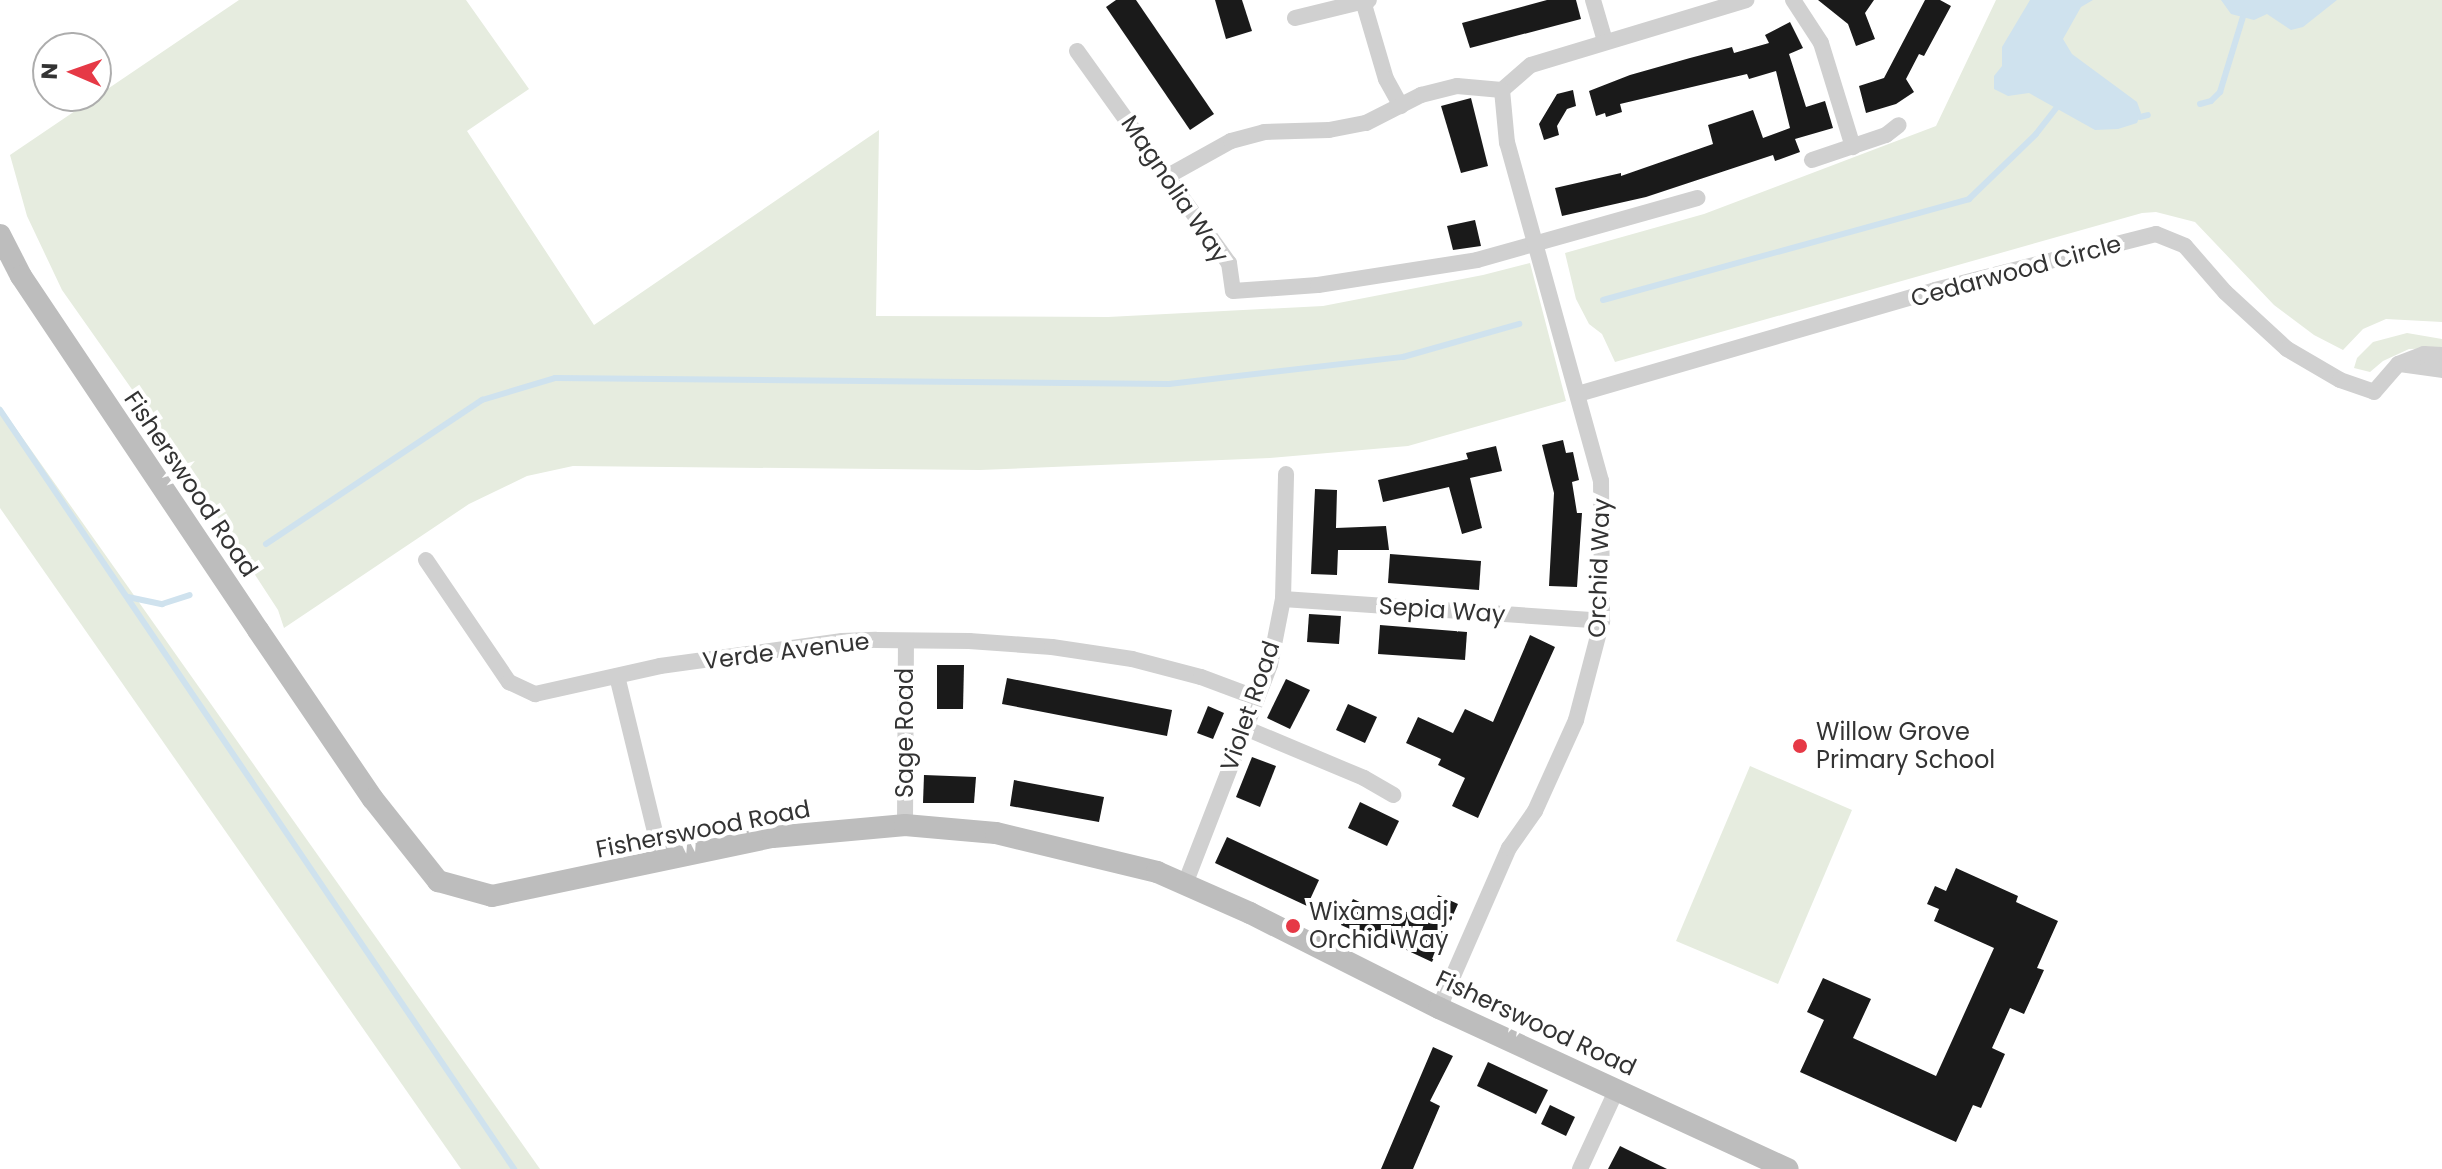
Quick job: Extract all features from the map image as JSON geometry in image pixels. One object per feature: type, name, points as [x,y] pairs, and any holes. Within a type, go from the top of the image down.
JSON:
[{"type":"street","points":[[1593,0],[1605,41]]},
{"type":"street","points":[[1168,176],[1231,141],[1264,132],[1329,130],[1366,123],[1421,95],[1457,86],[1502,90],[1531,65],[1746,0]]},
{"type":"street","points":[[1793,0],[1821,43],[1853,147]]},
{"type":"street","points":[[1295,18],[1366,1],[1386,79],[1401,106]]},
{"type":"street","name":"Magnolia Way","points":[[1077,51],[1229,263],[1233,291],[1379,277],[1537,245]]},
{"type":"street","name":"Orchid Way","points":[[1439,1008],[1509,848],[1549,784],[1587,688],[1602,621],[1601,481],[1507,143],[1502,90]]},
{"type":"street","points":[[1812,160],[1886,135],[1899,125]]},
{"type":"street","points":[[1537,245],[1697,198]]},
{"type":"street","name":"Cedarwood Circle","points":[[1578,394],[1935,290],[2156,234],[2185,246],[2225,292],[2287,349],[2340,380],[2374,392],[2398,364]]},
{"type":"street","name":"Fisherswood Road","points":[[0,235],[21,276],[346,760],[438,881],[492,896],[773,837],[905,825],[996,833],[1157,872],[1439,1008],[1788,1169]]},
{"type":"street","points":[[1928,307],[1935,290]]},
{"type":"street","points":[[2398,364],[2424,354],[2442,355]]},
{"type":"street","points":[[2398,364],[2442,370]]},
{"type":"street","name":"Violet Road","points":[[1185,884],[1270,665],[1283,599],[1286,474]]},
{"type":"street","name":"Verde Avenue","points":[[426,560],[509,682],[535,694],[660,666],[842,641],[969,641],[1052,647],[1132,659],[1201,677],[1257,698]]},
{"type":"street","name":"Sepia Way","points":[[1283,599],[1602,621]]},
{"type":"street","name":"Sage Road","points":[[905,825],[906,641]]},
{"type":"street","points":[[617,676],[662,861]]},
{"type":"street","points":[[1245,728],[1364,778],[1394,795]]},
{"type":"street","points":[[1580,1169],[1617,1089]]},
{"type":"shaded area","points":[[239,0],[466,0],[529,89],[467,131],[594,325],[879,130],[876,316],[1108,317],[1323,306],[1530,263],[1566,401],[1408,446],[1270,458],[980,470],[573,466],[527,476],[469,504],[284,628],[278,610],[162,432],[62,290],[27,216],[10,155],[74,112],[112,112],[112,86]]},
{"type":"shaded area","points":[[1996,0],[2442,0],[2442,322],[2386,319],[2363,329],[2343,350],[2314,335],[2274,305],[2195,222],[2156,212],[2142,213],[1615,362],[1602,334],[1589,324],[1576,299],[1565,253],[1704,214],[1936,126]]},
{"type":"shaded area","points":[[2407,333],[2442,339],[2442,348],[2409,349],[2383,361],[2370,372],[2354,368],[2357,358],[2373,342]]},
{"type":"shaded area","points":[[0,406],[540,1169],[461,1169],[0,508]]},
{"type":"shaded area","points":[[1750,766],[1852,810],[1778,984],[1676,941]]},
{"type":"water","points":[[2030,0],[2093,0],[2081,7],[2063,39],[2072,54],[2137,102],[2141,113],[2137,123],[2118,129],[2095,130],[2029,93],[2008,96],[1994,89],[1994,76],[2002,66],[2002,47]]},
{"type":"water","points":[[2221,0],[2337,0],[2303,27],[2291,30],[2267,14],[2254,20],[2231,14]]},
{"type":"building","points":[[1116,0],[1136,0],[1214,114],[1190,130],[1106,7]]},
{"type":"building","points":[[1215,0],[1242,0],[1252,31],[1226,39]]},
{"type":"building","points":[[1547,0],[1576,0],[1581,19],[1470,48],[1462,23]]},
{"type":"building","points":[[1818,0],[1874,0],[1865,13],[1875,39],[1856,46],[1848,24]]},
{"type":"building","points":[[1925,0],[1940,0],[1951,6],[1924,56],[1919,54],[1906,79],[1914,92],[1896,104],[1866,113],[1859,86],[1884,78]]},
{"type":"building","points":[[1790,22],[1803,48],[1789,54],[1806,107],[1825,101],[1833,128],[1795,139],[1800,152],[1775,161],[1773,155],[1646,197],[1562,216],[1555,188],[1621,173],[1621,176],[1713,144],[1708,125],[1753,110],[1763,138],[1790,128],[1776,71],[1749,79],[1747,74],[1620,104],[1622,112],[1606,117],[1605,113],[1596,116],[1589,91],[1630,75],[1690,58],[1732,47],[1734,53],[1769,43],[1765,35]]},
{"type":"building","points":[[1573,90],[1576,106],[1567,109],[1557,126],[1559,135],[1544,140],[1539,124],[1557,94]]},
{"type":"building","points":[[1471,98],[1488,166],[1461,173],[1441,106]]},
{"type":"building","points":[[1475,220],[1481,246],[1453,250],[1447,226]]},
{"type":"building","points":[[1563,440],[1566,453],[1573,452],[1579,480],[1572,482],[1577,513],[1582,513],[1577,587],[1549,586],[1554,493],[1542,445]]},
{"type":"building","points":[[1496,446],[1502,471],[1470,478],[1482,528],[1462,534],[1449,487],[1383,502],[1378,480],[1468,459],[1466,453]]},
{"type":"building","points":[[1315,489],[1337,490],[1336,528],[1386,526],[1389,550],[1338,550],[1337,575],[1311,574]]},
{"type":"building","points":[[1390,554],[1481,561],[1479,590],[1388,583]]},
{"type":"building","points":[[1309,614],[1341,616],[1339,644],[1307,642]]},
{"type":"building","points":[[1380,625],[1467,632],[1465,660],[1378,654]]},
{"type":"building","points":[[1530,635],[1555,647],[1478,818],[1452,806],[1465,778],[1438,765],[1441,759],[1406,743],[1418,717],[1453,733],[1465,709],[1493,722]]},
{"type":"building","points":[[937,665],[964,665],[963,709],[937,709]]},
{"type":"building","points":[[1007,678],[1172,710],[1167,736],[1002,704]]},
{"type":"building","points":[[1286,679],[1310,690],[1290,729],[1267,718]]},
{"type":"building","points":[[1348,704],[1377,717],[1365,743],[1336,730]]},
{"type":"building","points":[[1208,706],[1224,713],[1213,739],[1197,733]]},
{"type":"building","points":[[1252,757],[1276,766],[1260,807],[1236,797]]},
{"type":"building","points":[[924,775],[976,777],[974,803],[923,803]]},
{"type":"building","points":[[1014,780],[1104,797],[1099,822],[1010,806]]},
{"type":"building","points":[[1360,802],[1399,821],[1387,846],[1348,828]]},
{"type":"building","points":[[1227,837],[1319,880],[1307,906],[1215,863]]},
{"type":"building","points":[[1956,868],[2018,896],[2016,902],[2058,921],[2037,968],[2044,970],[2024,1014],[2010,1008],[1992,1048],[2005,1054],[1981,1108],[1973,1105],[1956,1142],[1800,1072],[1824,1020],[1807,1012],[1823,978],[1871,999],[1853,1038],[1936,1076],[1994,948],[1934,921],[1939,909],[1927,904],[1935,886],[1946,891]]},
{"type":"building","points":[[1438,895],[1458,904],[1432,962],[1370,933],[1368,937],[1341,925],[1353,899],[1394,918],[1398,908],[1426,921]]},
{"type":"building","points":[[1433,1047],[1453,1056],[1430,1101],[1440,1106],[1413,1169],[1381,1169]]},
{"type":"building","points":[[1488,1062],[1548,1090],[1536,1114],[1477,1086]]},
{"type":"building","points":[[1550,1105],[1575,1117],[1566,1136],[1541,1124]]},
{"type":"building","points":[[1620,1146],[1667,1169],[1608,1169]]},
{"type":"waterway","points":[[2200,104],[2211,101],[2220,92],[2243,17]]},
{"type":"waterway","points":[[1603,300],[1969,199],[2036,134],[2056,108]]},
{"type":"waterway","points":[[2140,117],[2148,115]]},
{"type":"waterway","points":[[266,544],[482,400],[555,378],[1169,384],[1403,357],[1519,324]]},
{"type":"waterway","points":[[0,410],[514,1169]]},
{"type":"waterway","points":[[128,597],[162,604],[190,595]]},
{"type":"place","name":"Willow Grove Primary School","points":[[1800,746]]},
{"type":"place","name":"Wixams adj. Orchid Way","points":[[1293,926]]}]
